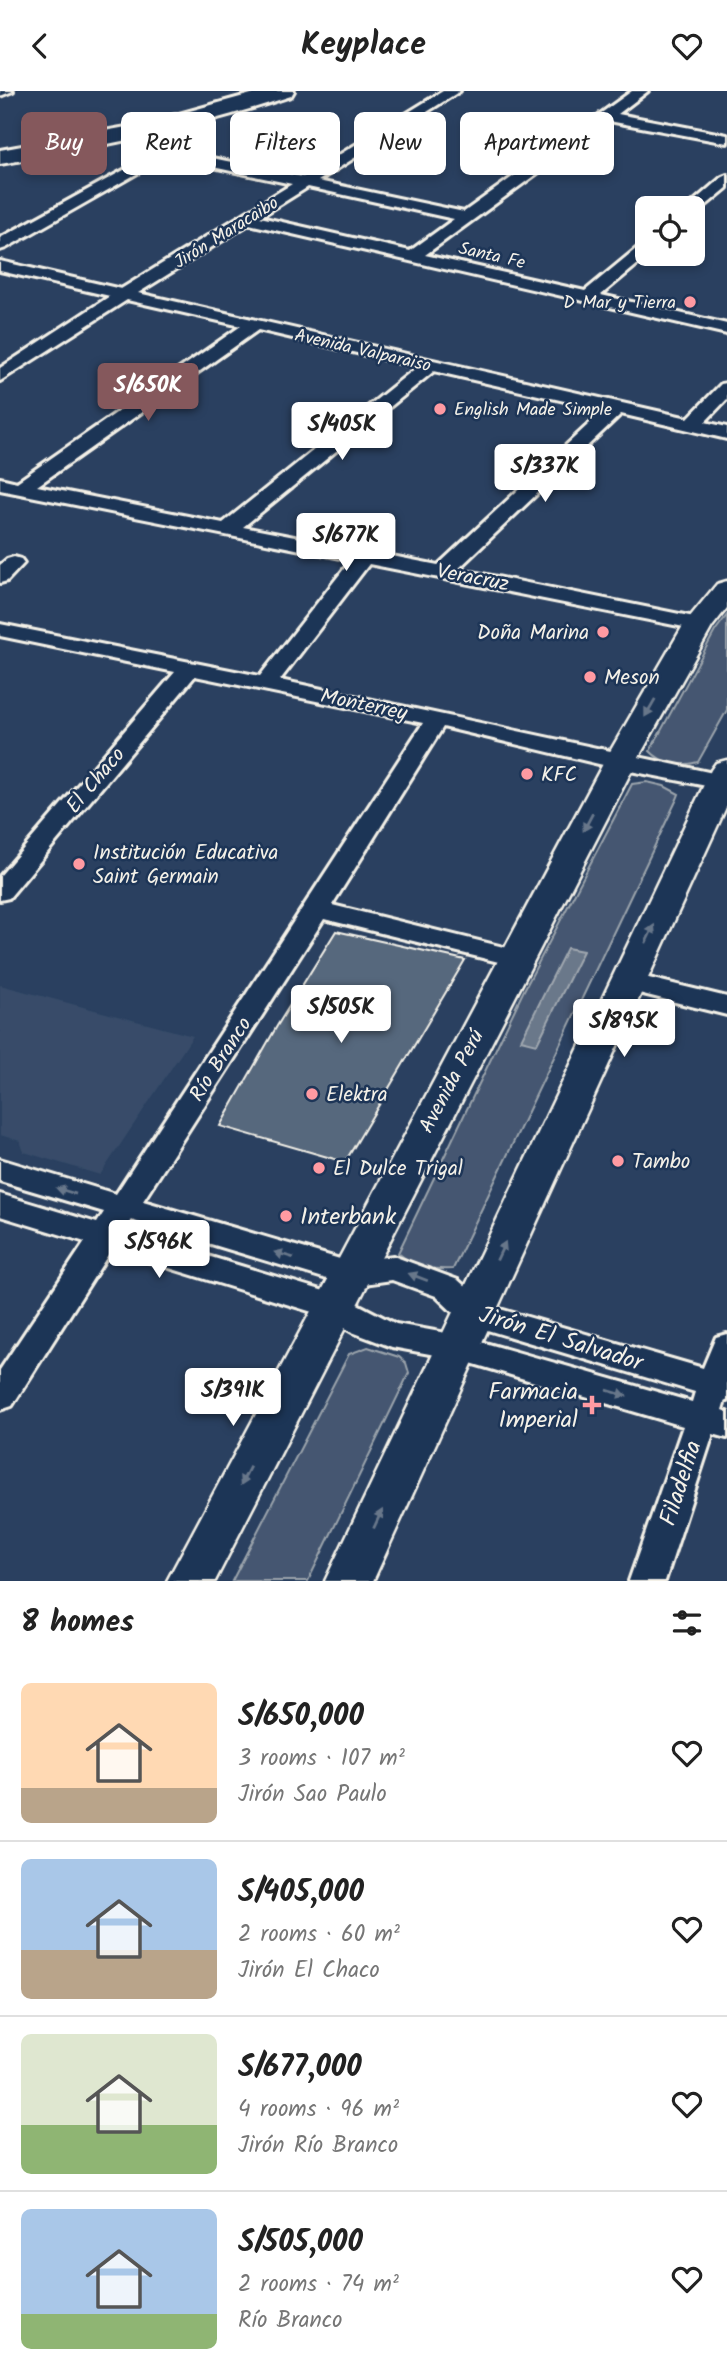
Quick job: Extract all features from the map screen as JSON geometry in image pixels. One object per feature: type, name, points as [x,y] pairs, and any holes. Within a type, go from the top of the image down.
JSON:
[{"type":"main road","points":[[0,145],[165,115],[245,91]]},
{"type":"main road","points":[[0,157],[152,129],[243,106],[283,91]]},
{"type":"main road","name":"Avenida Perú","points":[[191,1581],[341,1290],[620,762],[699,624],[727,590]]},
{"type":"main road","points":[[349,1581],[725,778]]},
{"type":"street","points":[[0,92],[6,91]]},
{"type":"street","name":"Jirón Maracaibo","points":[[0,376],[123,295],[453,91]]},
{"type":"street","points":[[609,112],[641,91]]},
{"type":"street","points":[[614,113],[727,129]]},
{"type":"street","points":[[614,113],[727,139]]},
{"type":"street","points":[[0,245],[164,152],[466,217]]},
{"type":"street","points":[[412,257],[523,175]]},
{"type":"street","points":[[705,199],[727,180]]},
{"type":"street","name":"Santa Fe","points":[[247,219],[727,329]]},
{"type":"street","points":[[588,297],[635,258]]},
{"type":"street","name":"Avenida Valparaiso","points":[[0,266],[727,433]]},
{"type":"street","points":[[21,488],[254,325]]},
{"type":"street","points":[[228,529],[430,365]]},
{"type":"street","points":[[693,425],[727,388]]},
{"type":"street","points":[[444,571],[618,407]]},
{"type":"street","name":"Veracruz","points":[[0,484],[699,624]]},
{"type":"street","points":[[267,684],[365,556]]},
{"type":"street","name":"Monterrey","points":[[0,630],[437,719],[620,762],[725,778]]},
{"type":"street","name":"El Chaco","points":[[0,892],[190,668]]},
{"type":"street","name":"Río Branco","points":[[0,1397],[437,719]]},
{"type":"street","points":[[317,909],[515,958]]},
{"type":"street","points":[[628,982],[727,1006]]},
{"type":"street","name":"Jirón El Salvador","points":[[0,1170],[122,1208],[341,1290],[364,1327],[420,1343],[466,1330],[720,1386]]},
{"type":"street","name":"Jirón El Salvador","points":[[0,1205],[104,1237],[341,1290],[393,1268],[447,1288],[466,1330],[714,1421]]},
{"type":"street","name":"Filadelfia","points":[[647,1581],[714,1421],[727,1346]]},
{"type":"shaded area","points":[[727,615],[727,710],[698,762],[666,762],[650,751],[715,631]]},
{"type":"shaded area","points":[[647,782],[664,786],[679,794],[453,1269],[430,1268],[411,1262],[398,1253],[523,992],[632,784]]},
{"type":"shaded area","points":[[567,948],[583,951],[537,1044],[521,1040]]},
{"type":"shaded area","points":[[0,985],[193,1036],[100,1175],[24,1152],[20,1141],[0,1135]]},
{"type":"shaded area","points":[[368,1347],[399,1357],[406,1363],[409,1373],[308,1581],[232,1581],[349,1354]]},
{"type":"building","points":[[336,931],[465,960],[345,1162],[220,1126],[277,1026]]},
{"type":"place","name":"D Mar y Tierra","points":[[690,302]]},
{"type":"place","name":"English Made Simple","points":[[440,409]]},
{"type":"place","name":"Doña Marina","points":[[603,632]]},
{"type":"place","name":"Meson","points":[[590,677]]},
{"type":"place","name":"KFC","points":[[527,774]]},
{"type":"place","name":"Institución Educativa Saint Germain","points":[[79,864]]},
{"type":"place","name":"Elektra","points":[[312,1094]]},
{"type":"place","name":"Tambo","points":[[618,1161]]},
{"type":"place","name":"El Dulce Trigal","points":[[319,1168]]},
{"type":"place","name":"Interbank","points":[[286,1216]]},
{"type":"place","name":"Farmacia Imperial","points":[[592,1405]]}]
